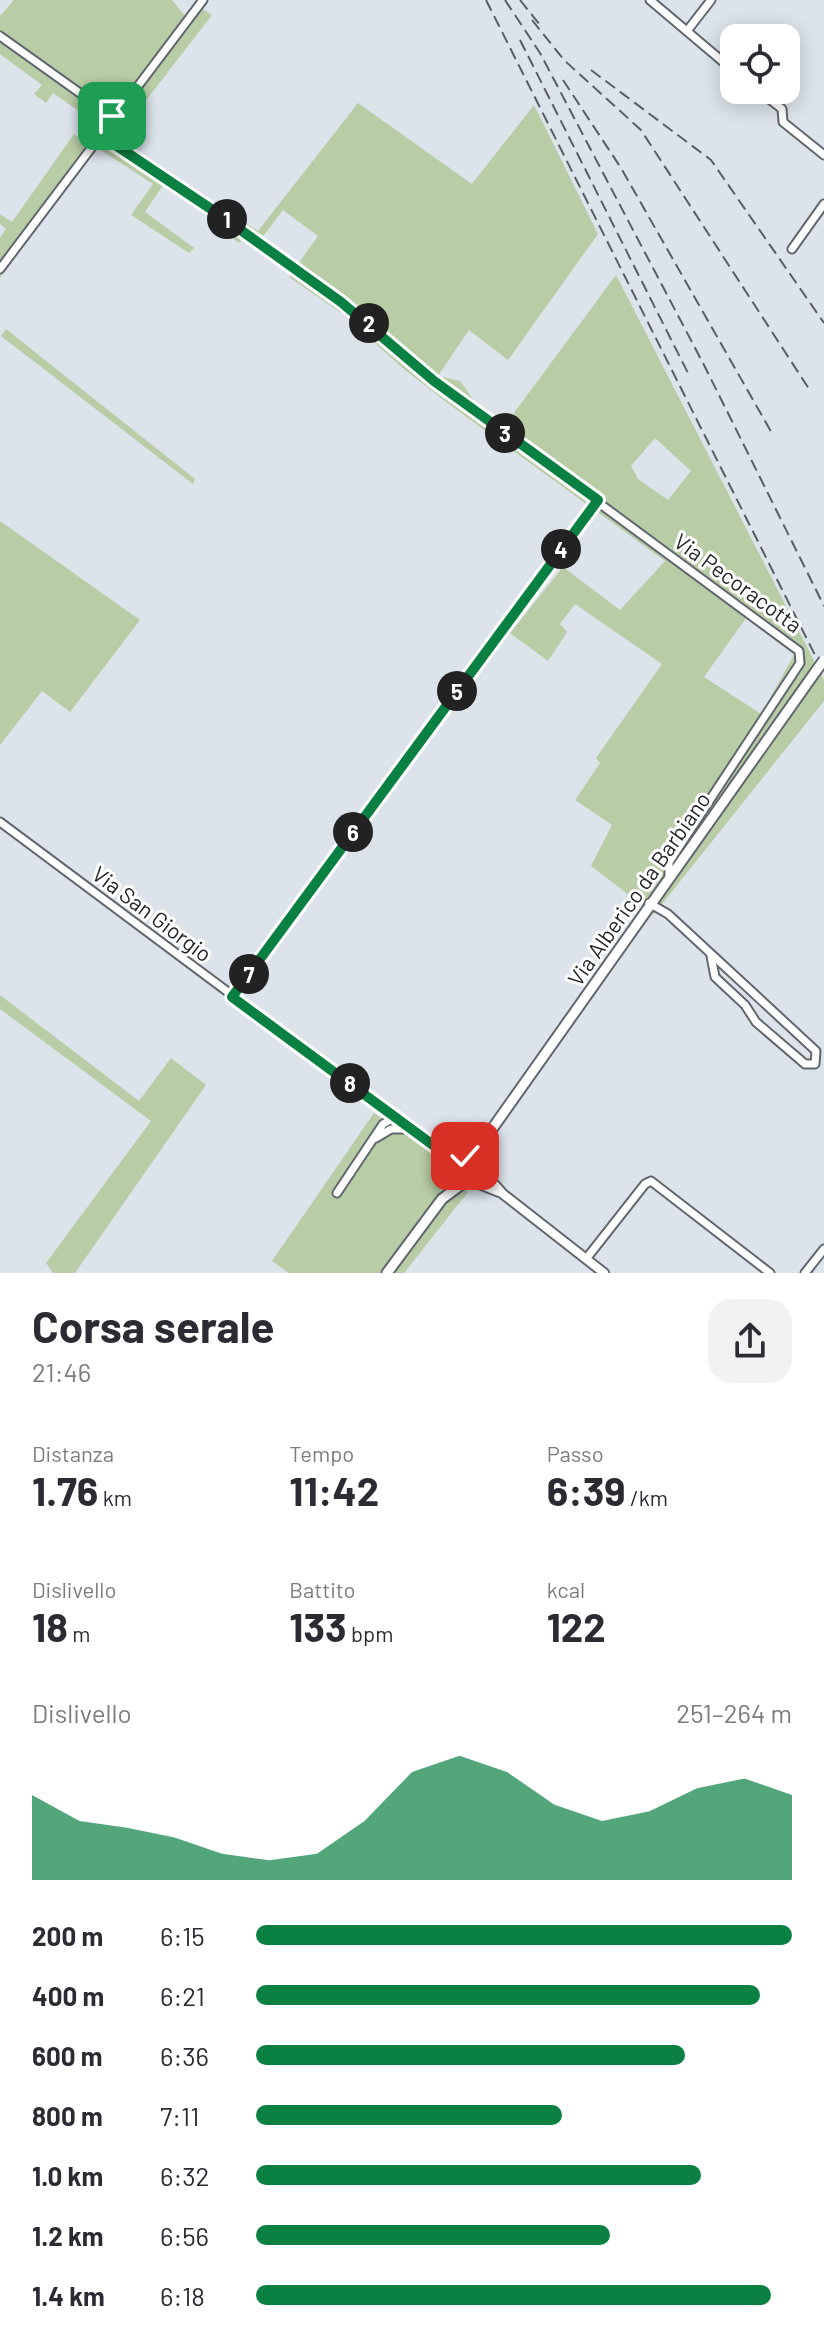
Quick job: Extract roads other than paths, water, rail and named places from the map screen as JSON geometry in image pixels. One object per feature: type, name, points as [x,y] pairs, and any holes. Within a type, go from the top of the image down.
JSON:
[{"type":"main road","name":"Via Alberico da Barbiano","points":[[464,1156],[485,1139],[649,903],[824,660]]},
{"type":"main road","name":"Via Alberico da Barbiano","points":[[478,1165],[485,1139]]},
{"type":"main road","points":[[387,1273],[442,1199],[455,1161],[464,1156],[478,1165],[477,1173],[442,1199]]},
{"type":"main road","points":[[454,1171],[467,1180]]},
{"type":"street","points":[[0,269],[112,116],[203,0]]},
{"type":"street","points":[[650,0],[720,59]]},
{"type":"street","points":[[687,31],[711,0]]},
{"type":"street","points":[[0,36],[112,116]]},
{"type":"street","points":[[776,104],[782,109],[783,122],[824,155]]},
{"type":"street","points":[[99,134],[341,302],[434,381],[598,500],[232,997]]},
{"type":"street","points":[[792,249],[824,204]]},
{"type":"street","name":"Via Pecoracotta","points":[[598,500],[796,649],[801,657],[669,862],[669,877]]},
{"type":"street","name":"Via San Giorgio","points":[[0,822],[437,1148],[454,1171]]},
{"type":"street","points":[[649,903],[668,914],[816,1051],[815,1064],[805,1064],[756,1022],[745,1005],[715,977],[711,956]]},
{"type":"street","points":[[382,1107],[383,1124]]},
{"type":"street","points":[[337,1193],[383,1124],[396,1117]]},
{"type":"street","points":[[393,1128],[396,1117]]},
{"type":"street","points":[[374,1139],[393,1128],[412,1129]]},
{"type":"street","name":"Via San Giorgio","points":[[437,1148],[464,1156]]},
{"type":"street","points":[[478,1165],[503,1194],[604,1273]]},
{"type":"street","points":[[467,1180],[503,1194]]},
{"type":"street","points":[[586,1259],[645,1184],[651,1181],[770,1273]]},
{"type":"street","points":[[805,1273],[824,1249]]},
{"type":"railway","points":[[486,0],[824,673]]},
{"type":"railway","points":[[505,0],[540,53],[704,365],[824,606]]},
{"type":"railway","points":[[520,0],[540,25]]},
{"type":"railway","points":[[532,20],[564,60],[641,130],[811,392]]},
{"type":"railway","points":[[520,40],[690,377]]},
{"type":"railway","points":[[591,70],[711,160],[824,323]]},
{"type":"railway","points":[[563,80],[621,168],[773,435]]}]
